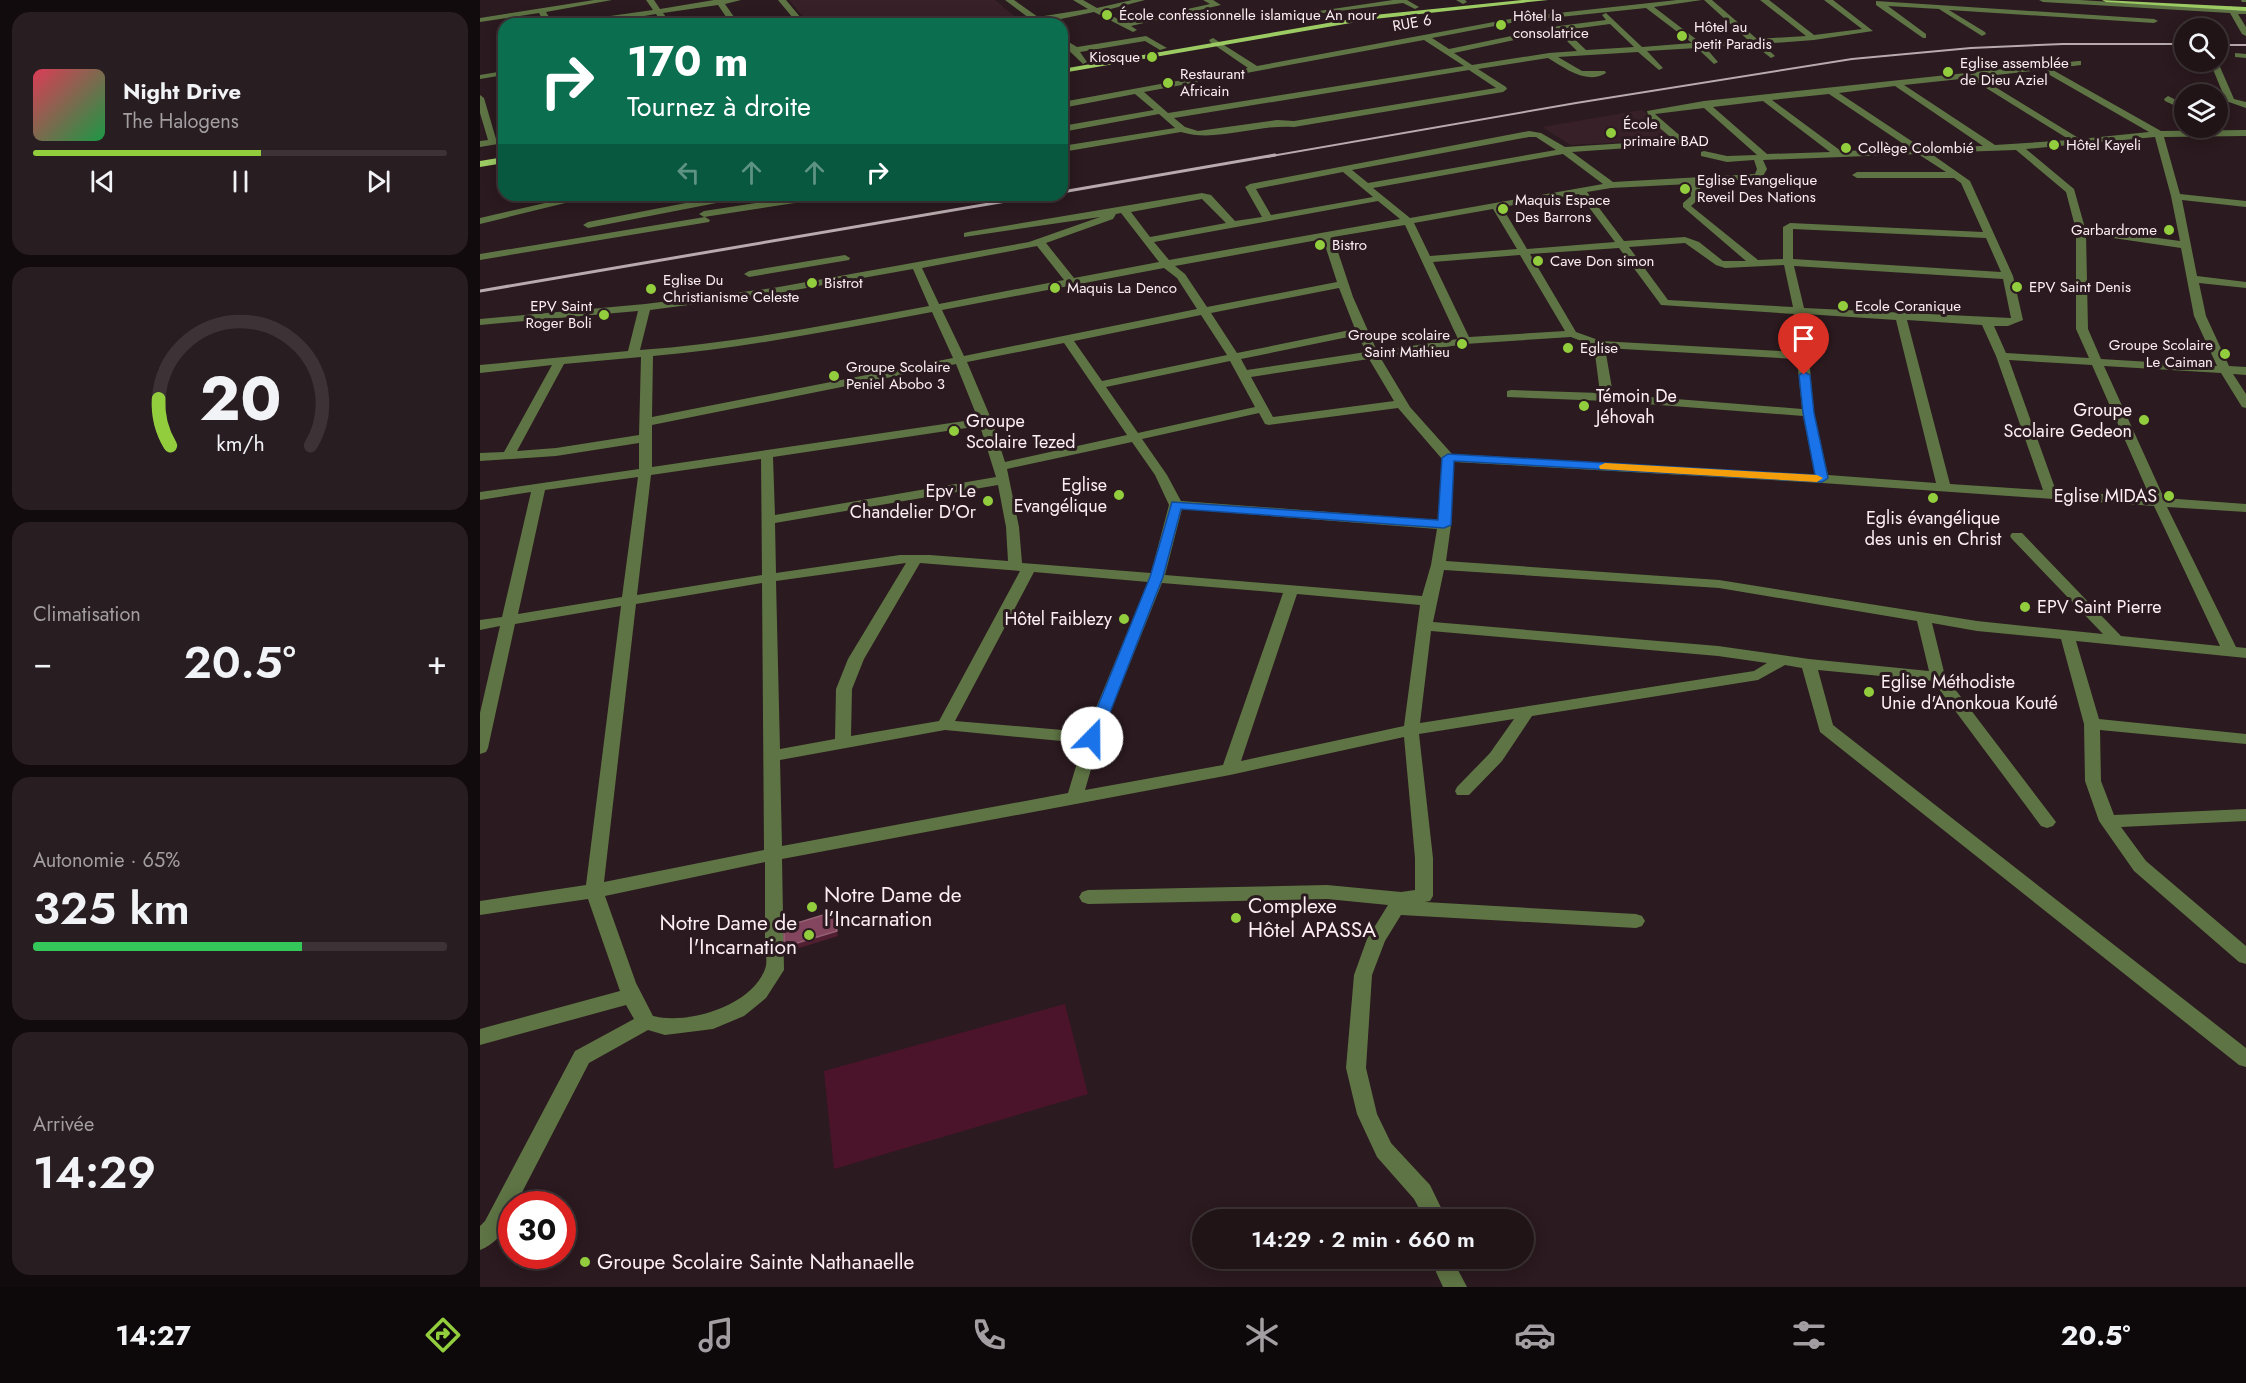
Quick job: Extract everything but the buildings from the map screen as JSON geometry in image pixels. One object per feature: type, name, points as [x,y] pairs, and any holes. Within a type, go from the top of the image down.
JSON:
[{"type":"main road","points":[[1068,70],[1415,7],[1483,0]]},
{"type":"main road","points":[[1068,65],[1162,48],[1216,42],[1374,17],[1544,0]]},
{"type":"main road","points":[[2106,0],[2233,10]]},
{"type":"main road","points":[[2176,0],[2246,1]]},
{"type":"main road","points":[[480,164],[498,161]]},
{"type":"main road","points":[[480,171],[498,168]]},
{"type":"street","points":[[480,20],[608,0]]},
{"type":"street","points":[[650,0],[663,18]]},
{"type":"street","points":[[615,18],[737,0]]},
{"type":"street","points":[[783,0],[797,18]]},
{"type":"street","points":[[1009,0],[1034,18]]},
{"type":"street","points":[[1077,0],[1125,25],[1162,48]]},
{"type":"street","points":[[1056,18],[1141,0]]},
{"type":"street","points":[[1125,25],[1217,5],[1207,0]]},
{"type":"street","points":[[1323,11],[1402,0],[1415,7]]},
{"type":"street","name":"RUE 6","points":[[1068,104],[1524,18],[1698,0]]},
{"type":"street","points":[[1708,0],[1771,56]]},
{"type":"street","points":[[1764,0],[1813,40]]},
{"type":"street","points":[[1068,128],[1549,56],[1754,41],[1813,40],[1864,32],[1869,29],[1828,0]]},
{"type":"street","points":[[2043,0],[2246,10]]},
{"type":"street","points":[[719,1],[731,18]]},
{"type":"street","points":[[1877,1],[2154,21]]},
{"type":"street","points":[[1877,1],[1923,36]]},
{"type":"street","points":[[1647,5],[1699,45],[1714,62]]},
{"type":"street","points":[[1940,7],[1982,34]]},
{"type":"street","points":[[1599,9],[1659,68]]},
{"type":"street","points":[[2233,10],[2246,34]]},
{"type":"street","points":[[542,11],[546,18]]},
{"type":"street","points":[[1446,52],[1559,28],[1613,21]]},
{"type":"street","points":[[1559,28],[1583,52]]},
{"type":"street","points":[[1137,91],[1182,129],[1197,134],[1277,123],[1294,124],[1503,89],[1424,36]]},
{"type":"street","points":[[1074,50],[1146,38]]},
{"type":"street","points":[[1216,42],[1254,68]]},
{"type":"street","points":[[1068,45],[1083,62]]},
{"type":"street","points":[[1549,56],[1580,74],[1602,73]]},
{"type":"street","points":[[1366,186],[1564,151],[1680,143],[1682,141],[1650,113],[1655,111],[1894,82],[2078,63]]},
{"type":"street","points":[[2042,67],[2159,134],[2176,196],[2200,315],[2224,369],[2246,404]]},
{"type":"street","points":[[2218,72],[2230,101],[2246,105]]},
{"type":"street","points":[[480,77],[498,74]]},
{"type":"street","points":[[1971,75],[2077,140]]},
{"type":"street","points":[[1894,82],[1993,148]]},
{"type":"street","points":[[1581,190],[1665,303],[1799,309],[2008,323],[2017,320],[2008,276],[1965,181],[1831,91]]},
{"type":"street","points":[[480,98],[493,142]]},
{"type":"street","points":[[1764,98],[1840,155]]},
{"type":"street","points":[[2168,99],[2174,102]]},
{"type":"street","points":[[1704,104],[1762,157],[1762,169],[1759,176],[1715,165]]},
{"type":"street","points":[[1068,148],[1182,129]]},
{"type":"street","points":[[480,369],[748,342],[1581,190],[1611,185],[1695,181],[1715,165],[1727,159],[2018,147],[2159,134],[2239,133],[2246,143]]},
{"type":"street","points":[[1268,218],[1250,187],[1529,134],[1538,135],[1564,151],[1611,185]]},
{"type":"street","points":[[480,144],[498,141]]},
{"type":"street","points":[[2018,147],[2069,188],[2081,230],[2081,324],[2096,363],[2159,503],[2239,653]]},
{"type":"street","points":[[1346,169],[1408,221],[1465,341]]},
{"type":"street","points":[[1857,175],[1958,175]]},
{"type":"street","points":[[1695,181],[1696,197],[1686,205],[1689,210],[1755,262]]},
{"type":"street","points":[[968,235],[1203,196],[1208,197],[1233,225]]},
{"type":"street","points":[[2176,196],[2246,204]]},
{"type":"street","points":[[1149,240],[1381,198]]},
{"type":"street","points":[[481,219],[565,201]]},
{"type":"street","points":[[588,225],[713,201]]},
{"type":"street","points":[[480,257],[793,201]]},
{"type":"street","points":[[699,204],[708,232]]},
{"type":"street","points":[[1496,205],[1572,334]]},
{"type":"street","points":[[1119,211],[1149,240],[1166,264],[1181,276],[1234,357],[1269,421],[1400,404]]},
{"type":"street","points":[[480,322],[645,307],[773,291],[854,277],[1040,243],[1109,217],[1119,211]]},
{"type":"street","points":[[960,224],[977,254]]},
{"type":"street","points":[[1822,478],[1808,413],[1799,309],[1788,262],[1788,227],[1989,235]]},
{"type":"street","points":[[2081,230],[2186,245]]},
{"type":"street","points":[[1327,236],[1342,284],[1371,354],[1400,404],[1448,458],[1444,525],[1438,565],[1428,601],[1411,730],[1424,858],[1424,896],[1399,904],[1376,939],[1363,975],[1356,1068],[1367,1114],[1384,1150],[1422,1192],[1430,1209]]},
{"type":"street","points":[[1426,259],[1684,240],[1693,242],[1720,264],[1788,262],[2008,276]]},
{"type":"street","points":[[1040,243],[1071,282]]},
{"type":"street","points":[[839,245],[854,277]]},
{"type":"street","points":[[749,274],[845,258]]},
{"type":"street","points":[[916,265],[986,421],[1001,473],[1022,568],[945,724]]},
{"type":"street","points":[[2192,279],[2246,285]]},
{"type":"street","points":[[647,422],[1342,284]]},
{"type":"street","points":[[645,307],[640,353],[647,422],[645,471],[594,891],[632,995],[647,1022]]},
{"type":"street","points":[[1900,315],[1944,487]]},
{"type":"street","points":[[1986,321],[2002,356],[2051,495]]},
{"type":"street","points":[[1098,385],[1360,331]]},
{"type":"street","points":[[1244,374],[1465,341],[1572,334],[1599,344],[1803,356]]},
{"type":"street","points":[[1066,338],[1161,475],[1176,505],[1157,577],[1092,738],[1075,797]]},
{"type":"street","points":[[1599,344],[1607,397]]},
{"type":"street","points":[[2002,356],[2246,371]]},
{"type":"street","points":[[508,456],[560,361]]},
{"type":"street","points":[[1511,394],[1607,397],[1808,413]]},
{"type":"street","points":[[768,520],[1001,473],[1262,409]]},
{"type":"street","points":[[480,496],[645,471],[767,456],[986,421]]},
{"type":"street","points":[[480,457],[556,452],[645,438]]},
{"type":"street","points":[[480,1240],[493,1228],[582,1058],[647,1022],[665,1027],[713,1021],[736,1010],[759,993],[775,970],[767,456]]},
{"type":"street","points":[[1448,458],[1822,478],[2246,508]]},
{"type":"street","points":[[480,748],[539,487]]},
{"type":"street","points":[[1176,505],[1444,525]]},
{"type":"street","points":[[2017,536],[2118,641]]},
{"type":"street","points":[[843,742],[844,689],[856,659],[915,559]]},
{"type":"street","points":[[480,625],[769,578],[915,559],[1157,577],[1292,591],[1428,601]]},
{"type":"street","points":[[1438,565],[1719,584],[1923,617],[2068,637],[2239,653]]},
{"type":"street","points":[[1230,769],[1292,591]]},
{"type":"street","points":[[1923,617],[1938,677],[2047,822]]},
{"type":"street","points":[[1425,626],[1718,651],[1781,661],[1938,677]]},
{"type":"street","points":[[2068,637],[2092,724],[2093,781],[2108,821],[2140,866],[2246,957]]},
{"type":"street","points":[[480,908],[594,891],[774,854],[1230,769],[1411,730],[1758,675],[1781,661]]},
{"type":"street","points":[[1809,664],[1826,728],[2246,1059]]},
{"type":"street","points":[[1463,791],[1496,757],[1527,712]]},
{"type":"street","points":[[772,756],[945,724],[1092,738]]},
{"type":"street","points":[[2092,724],[2246,739]]},
{"type":"street","points":[[2108,821],[2246,815]]},
{"type":"street","points":[[1088,897],[1327,892],[1399,904],[1636,921]]},
{"type":"street","points":[[480,1037],[607,1004],[632,995]]},
{"type":"shaded area","points":[[789,0],[995,0],[1017,18],[804,18]]},
{"type":"shaded area","name":"École primaire BAD","points":[[1642,110],[1677,139],[1571,145],[1542,127]]},
{"type":"shaded area","points":[[1065,1004],[1088,1094],[834,1169],[824,1071]]},
{"type":"railway","points":[[1266,157],[1576,103],[1852,59],[1971,48],[2063,44],[2174,44]]},
{"type":"railway","points":[[2228,45],[2246,45]]},
{"type":"railway","points":[[1068,191],[1275,155]]},
{"type":"railway","points":[[480,291],[1007,201]]},
{"type":"slow traffic","points":[[1605,466],[1817,478]]},
{"type":"place","name":"École confessionnelle islamique An nour","points":[[1107,15]]},
{"type":"place","name":"Hôtel la consolatrice","points":[[1501,25]]},
{"type":"place","name":"Hôtel au petit Paradis","points":[[1682,36]]},
{"type":"place","name":"Kiosque","points":[[1152,57]]},
{"type":"place","name":"Eglise assemblée de Dieu Aziel","points":[[1948,72]]},
{"type":"place","name":"Restaurant Africain","points":[[1168,83]]},
{"type":"place","name":"École primaire BAD","points":[[1611,133]]},
{"type":"place","name":"Hôtel Kayeli","points":[[2054,145]]},
{"type":"place","name":"Collège Colombié","points":[[1846,148]]},
{"type":"place","name":"Eglise Evangelique Reveil Des Nations","points":[[1685,189]]},
{"type":"place","name":"Maquis Espace Des Barrons","points":[[1503,209]]},
{"type":"place","name":"Garbardrome","points":[[2169,230]]},
{"type":"place","name":"Bistro","points":[[1320,245]]},
{"type":"place","name":"Cave Don simon","points":[[1538,261]]},
{"type":"place","name":"Bistrot","points":[[812,283]]},
{"type":"place","name":"EPV Saint Denis","points":[[2017,287]]},
{"type":"place","name":"Maquis La Denco","points":[[1055,288]]},
{"type":"place","name":"Eglise Du Christianisme Celeste","points":[[651,289]]},
{"type":"place","name":"Ecole Coranique","points":[[1843,306]]},
{"type":"place","name":"EPV Saint Roger Boli","points":[[604,315]]},
{"type":"place","name":"Groupe scolaire Saint Mathieu","points":[[1462,344]]},
{"type":"place","name":"Eglise","points":[[1568,348]]},
{"type":"place","name":"Groupe Scolaire Le Caiman","points":[[2225,354]]},
{"type":"place","name":"Groupe Scolaire Peniel Abobo 3","points":[[834,376]]},
{"type":"place","name":"Témoin De Jéhovah","points":[[1584,406]]},
{"type":"place","name":"Groupe Scolaire Gedeon","points":[[2144,420]]},
{"type":"place","name":"Groupe Scolaire Tezed","points":[[954,431]]},
{"type":"place","name":"Eglise Evangélique","points":[[1119,495]]},
{"type":"place","name":"Eglise MIDAS","points":[[2169,496]]},
{"type":"place","name":"Eglis évangélique des unis en Christ","points":[[1933,498]]},
{"type":"place","name":"Epv Le Chandelier D'Or","points":[[988,501]]},
{"type":"place","name":"EPV Saint Pierre","points":[[2025,607]]},
{"type":"place","name":"Hôtel Faiblezy","points":[[1124,619]]},
{"type":"place","name":"Eglise Méthodiste Unie d'Anonkoua Kouté","points":[[1869,692]]},
{"type":"place","name":"Notre Dame de l’Incarnation","points":[[812,907]]},
{"type":"place","name":"Complexe Hôtel APASSA","points":[[1236,918]]},
{"type":"place","name":"Notre Dame de l'Incarnation","points":[[809,935]]},
{"type":"place","name":"Groupe Scolaire Sainte Nathanaelle","points":[[585,1262]]},
{"type":"route","points":[[1092,738],[1157,577],[1176,505],[1444,525],[1448,458],[1822,478],[1808,413],[1804,375]]}]
